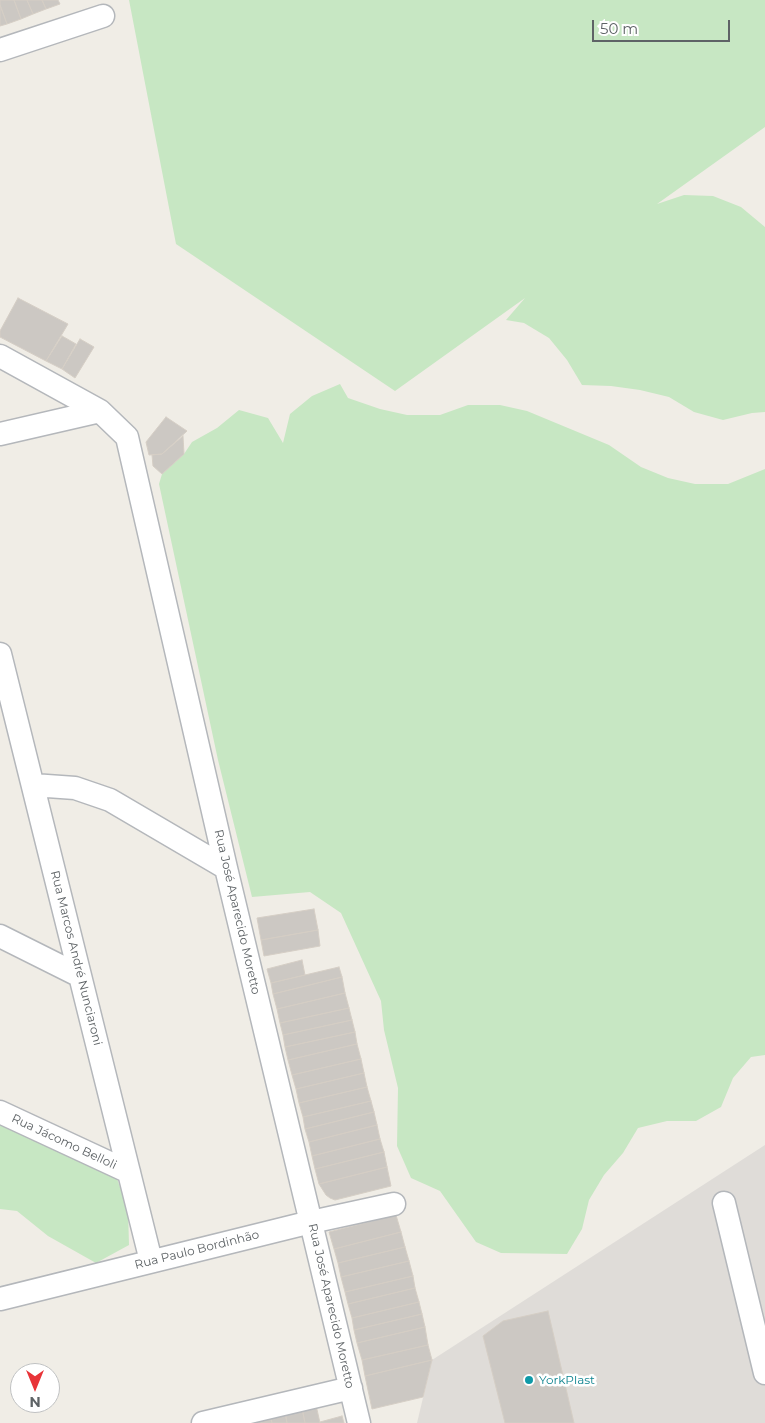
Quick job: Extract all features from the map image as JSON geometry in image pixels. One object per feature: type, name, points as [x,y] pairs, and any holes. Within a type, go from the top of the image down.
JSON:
[{"type":"street","points":[[0,50],[103,16]]},
{"type":"street","name":"Rua José Aparecido Moretto","points":[[0,356],[100,411],[127,437],[226,868],[359,1423]]},
{"type":"street","points":[[0,434],[100,411]]},
{"type":"street","name":"Rua Marcos André Nunciaroni","points":[[0,654],[151,1262]]},
{"type":"street","points":[[33,785],[75,788],[110,800],[226,868]]},
{"type":"street","points":[[0,936],[80,976]]},
{"type":"street","name":"Rua Jácomo Belloli","points":[[0,1112],[129,1172]]},
{"type":"street","points":[[724,1203],[765,1373]]},
{"type":"street","name":"Rua Paulo Bordinhão","points":[[0,1299],[311,1222],[394,1204]]},
{"type":"street","points":[[203,1423],[351,1388]]},
{"type":"shaded area","points":[[765,1145],[765,1423],[417,1423],[432,1360]]},
{"type":"green space","points":[[129,0],[765,0],[765,127],[657,204],[684,195],[713,196],[741,207],[765,227],[765,412],[723,420],[694,412],[669,397],[611,386],[582,385],[567,360],[549,338],[524,323],[506,320],[525,298],[395,391],[176,244]]},
{"type":"green space","points":[[340,384],[348,398],[380,409],[407,415],[440,415],[468,405],[500,405],[527,411],[609,445],[641,467],[668,478],[695,484],[728,484],[765,469],[765,1055],[751,1057],[733,1078],[721,1107],[696,1121],[667,1121],[638,1128],[623,1153],[604,1175],[589,1200],[582,1229],[567,1254],[501,1253],[476,1242],[440,1191],[411,1178],[397,1146],[398,1088],[384,1030],[381,1001],[341,913],[310,892],[252,897],[218,760],[159,484],[162,474],[184,454],[192,442],[217,428],[239,410],[268,418],[283,443],[290,414],[312,396]]},
{"type":"green space","points":[[0,1119],[115,1173],[128,1210],[129,1245],[96,1263],[48,1236],[17,1211],[0,1209]]},
{"type":"building","points":[[0,0],[14,0],[21,19],[7,24]]},
{"type":"building","points":[[14,0],[27,0],[33,14],[21,19]]},
{"type":"building","points":[[27,0],[42,0],[46,9],[33,14]]},
{"type":"building","points":[[42,0],[58,0],[60,4],[46,9]]},
{"type":"building","points":[[0,5],[7,24],[0,26]]},
{"type":"building","points":[[18,298],[68,324],[46,361],[0,337],[0,331]]},
{"type":"building","points":[[62,336],[76,344],[62,369],[46,361]]},
{"type":"building","points":[[80,339],[94,347],[75,378],[62,369]]},
{"type":"building","points":[[166,417],[187,431],[162,454],[149,455],[146,442]]},
{"type":"building","points":[[183,436],[184,454],[162,474],[153,466],[152,455],[162,454]]},
{"type":"building","points":[[314,909],[318,930],[261,940],[257,918]]},
{"type":"building","points":[[318,930],[320,946],[264,956],[261,940]]},
{"type":"building","points":[[302,960],[305,975],[271,983],[267,969]]},
{"type":"building","points":[[339,967],[342,977],[273,994],[271,983]]},
{"type":"building","points":[[342,977],[345,993],[277,1009],[273,994]]},
{"type":"building","points":[[345,993],[349,1008],[280,1023],[277,1009]]},
{"type":"building","points":[[349,1008],[352,1020],[283,1035],[280,1023]]},
{"type":"building","points":[[352,1020],[355,1032],[285,1047],[283,1035]]},
{"type":"building","points":[[355,1032],[357,1044],[288,1060],[285,1047]]},
{"type":"building","points":[[357,1044],[361,1059],[292,1075],[288,1060]]},
{"type":"building","points":[[361,1059],[364,1073],[296,1089],[292,1075]]},
{"type":"building","points":[[364,1073],[367,1087],[299,1103],[296,1089]]},
{"type":"building","points":[[367,1087],[371,1101],[303,1117],[299,1103]]},
{"type":"building","points":[[371,1101],[374,1112],[305,1129],[303,1117]]},
{"type":"building","points":[[374,1112],[377,1125],[309,1142],[305,1129]]},
{"type":"building","points":[[377,1125],[380,1139],[312,1156],[309,1142]]},
{"type":"building","points":[[380,1139],[384,1152],[315,1169],[312,1156]]},
{"type":"building","points":[[384,1152],[387,1167],[319,1184],[315,1169]]},
{"type":"building","points":[[387,1167],[391,1186],[335,1200],[326,1195],[319,1184]]},
{"type":"building","points":[[396,1215],[401,1232],[334,1249],[329,1232]]},
{"type":"building","points":[[401,1232],[405,1247],[338,1263],[334,1249]]},
{"type":"building","points":[[405,1247],[409,1261],[341,1277],[338,1263]]},
{"type":"building","points":[[409,1261],[413,1276],[345,1292],[341,1277]]},
{"type":"building","points":[[413,1276],[415,1288],[348,1304],[345,1292]]},
{"type":"building","points":[[415,1288],[419,1302],[352,1318],[348,1304]]},
{"type":"building","points":[[419,1302],[422,1314],[354,1330],[352,1318]]},
{"type":"building","name":"YorkPlast","points":[[548,1311],[574,1423],[505,1423],[483,1336],[503,1321]]},
{"type":"building","points":[[422,1314],[425,1327],[357,1343],[354,1330]]},
{"type":"building","points":[[425,1327],[428,1345],[362,1360],[357,1343]]},
{"type":"building","points":[[428,1345],[432,1360],[365,1376],[362,1360]]},
{"type":"building","points":[[432,1360],[423,1397],[372,1409],[365,1376]]},
{"type":"building","points":[[316,1405],[320,1423],[305,1423],[302,1408]]},
{"type":"building","points":[[302,1408],[305,1423],[287,1423],[285,1412]]},
{"type":"building","points":[[285,1412],[287,1423],[272,1423],[270,1415]]},
{"type":"building","points":[[270,1415],[272,1423],[257,1423],[256,1419]]},
{"type":"building","points":[[342,1416],[344,1423],[320,1423],[320,1422]]},
{"type":"place","name":"YorkPlast","points":[[529,1380]]}]
